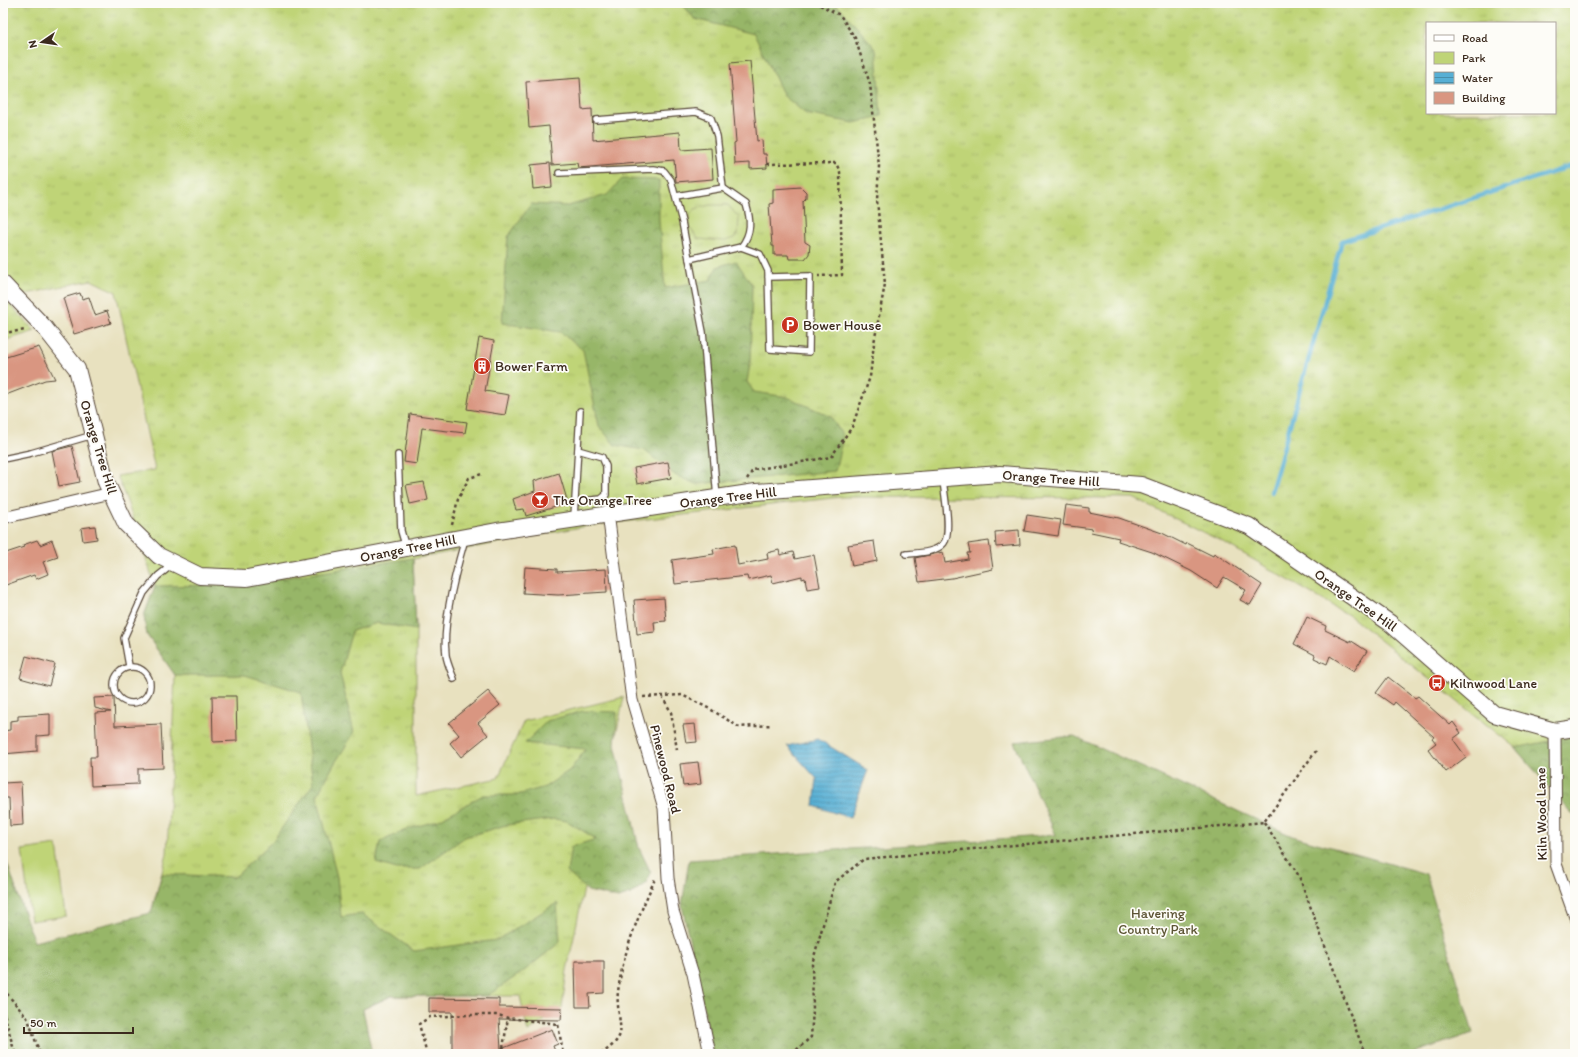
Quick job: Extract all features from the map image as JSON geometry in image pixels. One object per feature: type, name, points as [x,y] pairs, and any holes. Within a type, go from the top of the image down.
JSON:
[{"type":"main road","name":"Orange Tree Hill","points":[[3,284],[44,327],[77,369],[106,482],[126,524],[159,556],[200,576],[247,578],[574,518],[756,492],[1000,474],[1140,485],[1249,526],[1390,622],[1494,714],[1555,731]]},
{"type":"main road","points":[[1555,731],[1575,728]]},
{"type":"street","points":[[3,518],[111,492]]},
{"type":"street","name":"Pinewood Road","points":[[608,513],[632,698],[664,808],[668,878],[673,911],[693,974],[710,1054]]},
{"type":"street","name":"Kiln Wood Lane","points":[[1555,731],[1556,864],[1575,917]]},
{"type":"lane","points":[[596,120],[696,112],[711,118],[717,136],[723,188]]},
{"type":"lane","points":[[559,173],[653,169],[664,171],[670,180],[676,196],[703,332],[717,498]]},
{"type":"lane","points":[[676,196],[723,188],[746,204],[751,221],[746,241],[741,247]]},
{"type":"lane","points":[[689,259],[741,247],[760,254],[768,271],[768,277],[770,349],[809,352],[810,276],[768,277]]},
{"type":"lane","points":[[574,518],[580,411]]},
{"type":"lane","points":[[3,459],[31,453],[94,434]]},
{"type":"lane","points":[[575,502],[598,500],[605,498],[606,495],[606,466],[602,457],[578,450]]},
{"type":"lane","points":[[398,455],[401,531],[406,548]]},
{"type":"lane","points":[[906,554],[936,549],[944,543],[948,534],[943,478]]},
{"type":"lane","points":[[454,679],[446,655],[446,634],[459,538]]},
{"type":"lane","points":[[129,666],[124,638],[144,593],[158,576],[174,563]]},
{"type":"lane","points":[[129,666],[145,671],[150,681],[150,687],[145,698],[134,703],[122,700],[114,690],[116,676],[123,669],[129,666]]},
{"type":"path","points":[[737,494],[754,470],[831,457],[852,427],[870,377],[874,343],[885,284],[877,200],[879,166],[870,84],[855,38],[840,15],[816,3]]},
{"type":"path","points":[[767,164],[836,163],[840,172],[842,275],[810,276]]},
{"type":"path","points":[[3,332],[44,327]]},
{"type":"path","points":[[459,538],[452,522],[458,499],[469,478],[482,474]]},
{"type":"path","points":[[632,698],[682,695],[710,709],[739,727],[772,725]]},
{"type":"path","points":[[662,696],[671,712],[677,750]]},
{"type":"path","points":[[792,1054],[811,1037],[813,1010],[812,964],[835,882],[864,859],[1264,822],[1316,751]]},
{"type":"path","points":[[1264,822],[1299,876],[1365,1054]]},
{"type":"path","points":[[601,1054],[614,1044],[620,1034],[616,1002],[621,966],[627,946],[644,903],[666,854]]},
{"type":"path","points":[[3,989],[28,1019],[40,1054]]},
{"type":"path","points":[[3,1009],[15,1054]]},
{"type":"path","points":[[427,1054],[419,1024],[430,1017],[498,1015],[508,1018],[558,1024],[563,1054]]},
{"type":"path","points":[[502,1054],[508,1018]]},
{"type":"green space","points":[[3,3],[1575,3],[1575,736],[1517,749],[1350,616],[1225,543],[1133,498],[841,497],[586,526],[413,559],[416,630],[416,796],[498,778],[524,721],[624,697],[567,970],[562,1008],[528,1032],[520,996],[391,996],[363,1009],[151,913],[167,854],[175,675],[147,635],[144,616],[155,586],[128,504],[117,476],[155,470],[116,292],[91,280],[22,295],[3,275]]},
{"type":"green space","points":[[681,3],[832,3],[840,8],[876,49],[881,116],[854,123],[806,114],[784,96],[754,34],[695,19]]},
{"type":"green space","points":[[622,179],[659,180],[659,221],[665,288],[711,280],[717,267],[736,261],[752,285],[750,364],[747,382],[754,392],[787,397],[830,416],[843,436],[835,471],[696,484],[675,475],[644,450],[615,445],[599,426],[583,350],[560,332],[502,323],[508,237],[531,204],[568,206],[607,195]]},
{"type":"green space","points":[[710,205],[728,205],[739,218],[738,232],[734,238],[725,241],[698,239],[690,228],[689,216],[695,209]]},
{"type":"green space","points":[[3,297],[35,331],[3,341]]},
{"type":"green space","points":[[413,558],[416,630],[377,623],[352,631],[340,673],[354,733],[333,766],[317,796],[337,877],[341,917],[362,914],[414,951],[497,940],[557,903],[560,942],[524,971],[487,996],[391,996],[363,1009],[372,1054],[3,1054],[3,851],[34,942],[151,913],[162,874],[235,877],[272,842],[313,784],[301,692],[245,675],[175,675],[147,635],[144,616],[155,586],[238,585]]},
{"type":"green space","points":[[583,711],[617,712],[615,745],[639,848],[651,873],[646,883],[631,894],[618,898],[588,891],[567,872],[571,847],[596,839],[567,821],[554,819],[506,825],[465,837],[420,869],[397,869],[376,863],[380,842],[408,829],[439,820],[483,795],[517,795],[545,787],[570,770],[586,749],[525,743],[547,721]]},
{"type":"green space","name":"Havering Country Park","points":[[1074,736],[1292,836],[1426,874],[1473,1033],[1410,1054],[713,1054],[682,905],[689,860],[1056,835],[1014,742]]},
{"type":"green space","points":[[1575,736],[1575,817],[1515,748]]},
{"type":"green space","points":[[57,845],[66,916],[31,921],[22,850]]},
{"type":"water","points":[[818,739],[868,770],[850,818],[814,806],[817,779],[787,746]]},
{"type":"building","points":[[750,61],[757,141],[762,140],[763,154],[766,154],[767,168],[750,169],[750,163],[735,164],[734,143],[736,142],[730,63]]},
{"type":"building","points":[[580,78],[582,110],[592,109],[593,140],[680,132],[681,150],[711,148],[713,179],[676,182],[674,160],[578,168],[577,163],[552,165],[549,126],[529,128],[526,82]]},
{"type":"building","points":[[550,163],[552,187],[533,189],[531,165]]},
{"type":"building","points":[[801,187],[806,192],[806,198],[803,201],[805,242],[810,245],[809,254],[805,259],[789,259],[788,255],[774,255],[769,204],[773,203],[773,189]]},
{"type":"building","points":[[80,293],[82,299],[89,297],[95,315],[107,311],[111,323],[74,334],[63,298]]},
{"type":"building","name":"Bower Farm","points":[[479,338],[494,341],[485,391],[509,395],[505,415],[467,409]]},
{"type":"building","points":[[39,347],[55,379],[45,380],[3,396],[3,358]]},
{"type":"building","points":[[410,414],[467,422],[465,433],[422,428],[417,464],[404,462]]},
{"type":"building","points":[[72,446],[80,482],[59,486],[52,451]]},
{"type":"building","points":[[668,462],[671,478],[637,484],[634,468]]},
{"type":"building","points":[[559,473],[568,503],[526,516],[524,509],[516,510],[513,499],[535,491],[534,481]]},
{"type":"building","points":[[424,482],[428,500],[410,504],[406,485]]},
{"type":"building","points":[[1066,505],[1089,508],[1089,512],[1119,518],[1162,533],[1186,545],[1187,543],[1213,556],[1214,553],[1262,585],[1250,605],[1240,600],[1246,590],[1224,577],[1217,588],[1191,571],[1152,552],[1118,541],[1119,538],[1091,532],[1092,529],[1063,525]]},
{"type":"building","points":[[1027,515],[1061,520],[1058,536],[1024,531]]},
{"type":"building","points":[[95,526],[97,539],[83,541],[81,528]]},
{"type":"building","points":[[1019,530],[1020,545],[996,547],[995,532]]},
{"type":"building","points":[[37,540],[40,545],[52,540],[58,557],[43,562],[48,574],[36,579],[34,575],[3,586],[3,554],[24,547],[23,545]]},
{"type":"building","points":[[874,541],[877,561],[852,566],[848,545]]},
{"type":"building","points":[[989,541],[993,569],[952,578],[919,582],[915,558],[943,552],[945,563],[968,559],[967,553],[970,553],[968,544]]},
{"type":"building","points":[[735,545],[738,565],[768,559],[767,553],[779,550],[780,555],[793,552],[795,559],[814,555],[820,587],[807,589],[805,578],[802,579],[802,576],[773,583],[771,575],[748,580],[747,576],[675,584],[672,560],[714,554],[713,549]]},
{"type":"building","points":[[525,567],[557,569],[557,572],[606,569],[607,592],[558,595],[523,593]]},
{"type":"building","points":[[664,598],[666,621],[654,622],[655,632],[637,634],[634,600]]},
{"type":"building","points":[[1307,617],[1326,626],[1325,630],[1350,642],[1350,640],[1367,651],[1354,671],[1330,656],[1327,664],[1314,658],[1315,655],[1294,644]]},
{"type":"building","points":[[26,656],[55,664],[49,686],[20,678]]},
{"type":"building","points":[[1388,677],[1415,698],[1418,696],[1450,725],[1453,722],[1461,733],[1453,739],[1466,757],[1446,772],[1428,749],[1436,743],[1432,738],[1434,737],[1395,702],[1393,705],[1376,693]]},
{"type":"building","points":[[488,691],[500,705],[478,723],[488,735],[461,757],[450,743],[459,735],[449,723]]},
{"type":"building","points":[[212,696],[236,696],[237,741],[213,742]]},
{"type":"building","points":[[114,697],[115,726],[161,724],[163,768],[138,769],[138,784],[91,786],[90,757],[97,757],[95,713],[111,712],[95,708],[94,698]]},
{"type":"building","points":[[50,714],[50,735],[37,736],[37,751],[3,754],[3,731],[10,730],[10,721],[18,720],[18,716]]},
{"type":"building","points":[[695,724],[697,742],[686,743],[683,725]]},
{"type":"building","points":[[698,762],[701,784],[683,786],[680,764]]},
{"type":"building","points":[[21,782],[23,825],[10,826],[9,798],[3,798],[3,783]]},
{"type":"building","points":[[575,961],[604,961],[604,993],[589,994],[590,1007],[576,1007]]},
{"type":"building","points":[[429,998],[499,999],[499,1007],[562,1008],[561,1020],[499,1019],[501,1049],[552,1029],[558,1044],[553,1046],[556,1054],[452,1054],[452,1012],[429,1012]]},
{"type":"waterway","points":[[1271,492],[1342,241],[1575,165]]},
{"type":"place","name":"Bower House","points":[[790,325]]},
{"type":"place","name":"Bower Farm","points":[[482,366]]},
{"type":"place","name":"The Orange Tree","points":[[540,500]]},
{"type":"place","name":"Kilnwood Lane","points":[[1437,683]]}]
